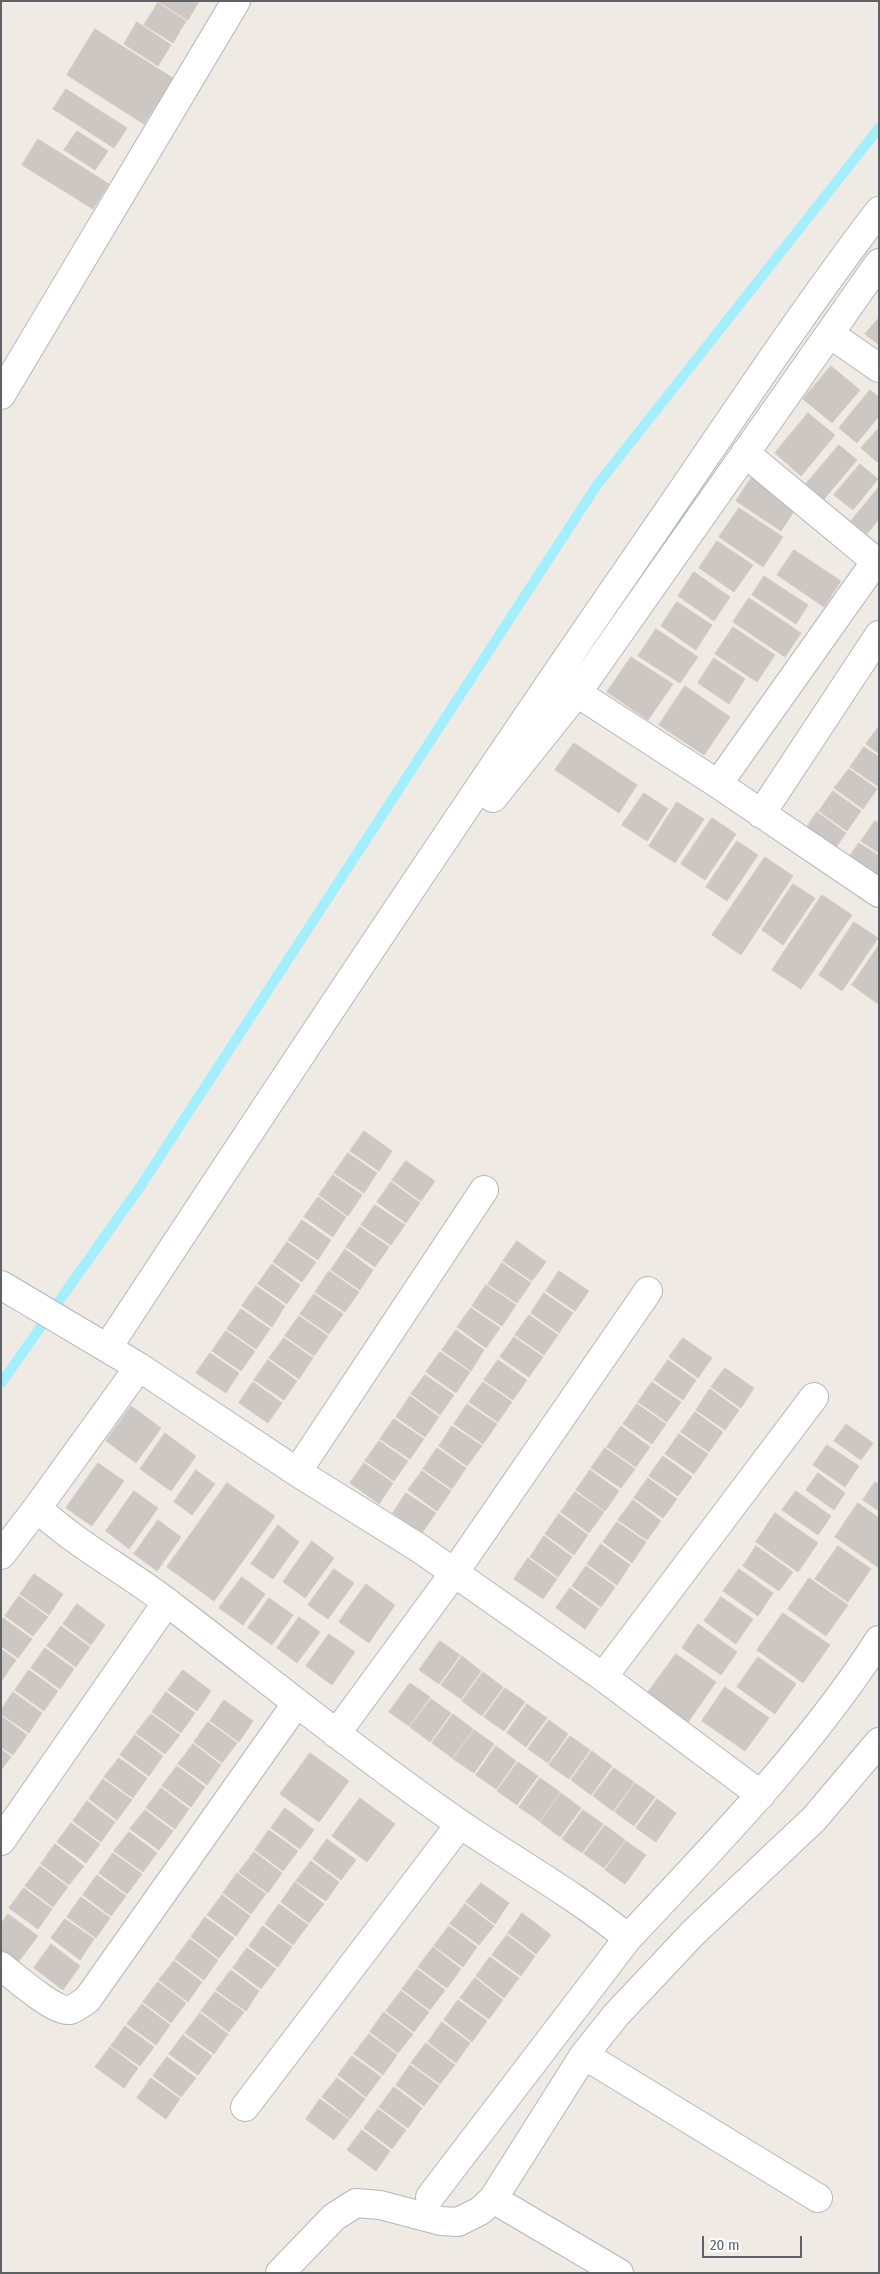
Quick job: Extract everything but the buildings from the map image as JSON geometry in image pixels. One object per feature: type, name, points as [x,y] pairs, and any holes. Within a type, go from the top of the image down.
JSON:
[{"type":"street","points":[[1,395],[236,1]]},
{"type":"street","points":[[108,1347],[328,1012],[557,671],[808,308],[879,211]]},
{"type":"street","points":[[493,798],[576,693],[879,263]]},
{"type":"street","points":[[830,334],[879,368]]},
{"type":"street","points":[[718,784],[877,563],[745,453]]},
{"type":"street","points":[[761,814],[879,634]]},
{"type":"street","points":[[576,693],[718,784],[879,893]]},
{"type":"street","points":[[297,1472],[484,1190]]},
{"type":"street","points":[[3,1286],[108,1347],[297,1472],[419,1548],[603,1677],[761,1795]]},
{"type":"street","points":[[336,1734],[454,1573],[648,1291]]},
{"type":"street","points":[[1,1555],[38,1508],[139,1367]]},
{"type":"street","points":[[603,1677],[814,1397]]},
{"type":"street","points":[[38,1508],[57,1525],[166,1602],[336,1734],[460,1824],[598,1914],[628,1938]]},
{"type":"street","points":[[1,1841],[166,1602]]},
{"type":"street","points":[[430,2197],[628,1938],[761,1795],[847,1690],[879,1640]]},
{"type":"street","points":[[847,1690],[879,1668]]},
{"type":"street","points":[[1,1966],[50,2003],[61,2009],[68,2010],[87,2000],[296,1704]]},
{"type":"street","points":[[280,2273],[334,2217],[356,2203],[380,2205],[440,2221],[458,2222],[480,2211],[493,2199],[584,2055],[616,2015],[693,1933],[814,1819],[879,1742]]},
{"type":"street","points":[[245,2108],[460,1824]]},
{"type":"street","points":[[584,2055],[818,2198]]},
{"type":"street","points":[[493,2199],[619,2273]]},
{"type":"waterway","points":[[1,1383],[140,1187],[597,485],[879,128]]}]
